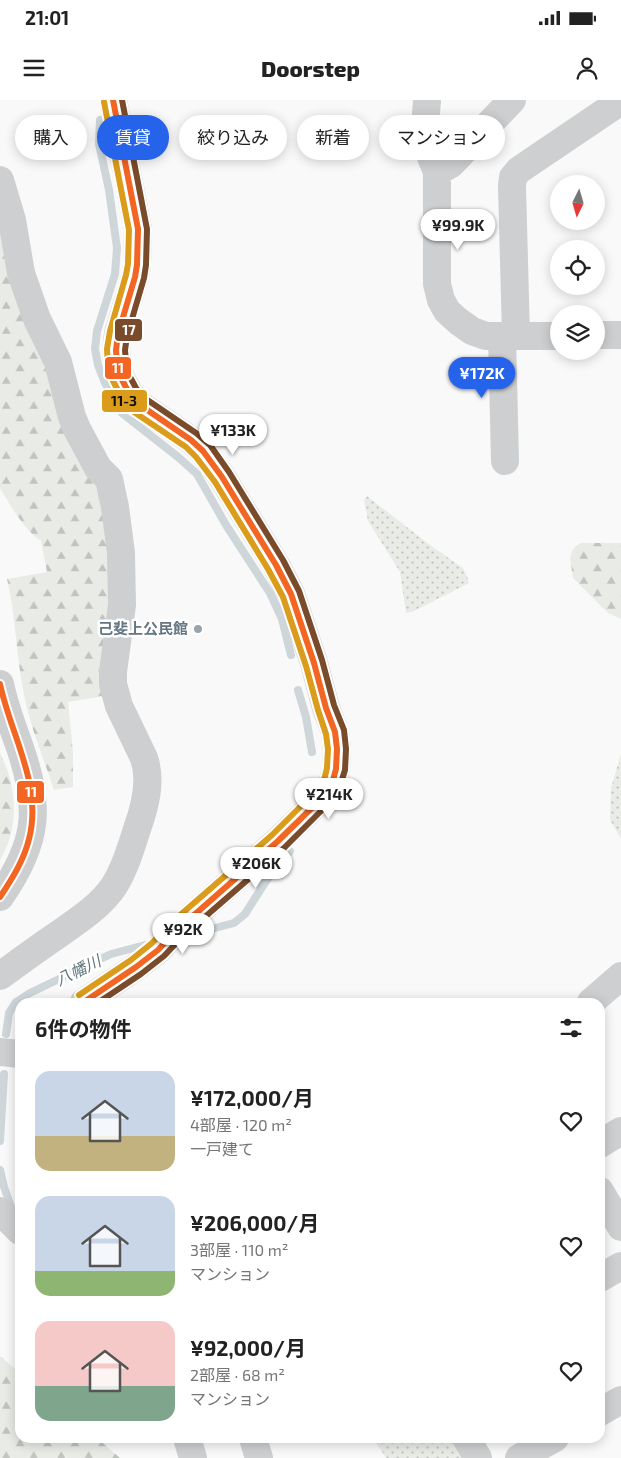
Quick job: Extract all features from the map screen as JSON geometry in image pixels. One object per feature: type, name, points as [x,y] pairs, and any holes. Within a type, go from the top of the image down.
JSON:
[{"type":"street","points":[[90,998],[158,950],[177,930],[278,841],[324,796],[332,784],[338,749],[335,732],[291,594],[276,565],[222,477],[203,451],[191,440],[137,402],[129,393],[121,378],[116,350],[118,334],[135,277],[138,229],[113,100]]},
{"type":"street","points":[[427,100],[425,128],[437,172],[437,284],[441,300],[447,311],[458,321],[472,331],[486,336],[550,336]]},
{"type":"street","points":[[437,172],[451,164],[512,100]]},
{"type":"street","points":[[505,461],[513,177],[519,170],[621,101]]},
{"type":"street","points":[[0,180],[12,220],[21,273],[37,319],[58,362],[72,417],[98,468],[110,479],[121,553],[122,604],[113,684],[119,706],[147,765],[148,781],[141,820],[128,857],[122,872],[108,894],[83,917],[0,976]]},
{"type":"street","points":[[605,335],[621,335]]},
{"type":"street","points":[[0,684],[24,758],[32,795],[33,814],[31,834],[26,851],[13,879],[0,897]]},
{"type":"street","points":[[596,998],[621,976]]},
{"type":"street","points":[[0,1052],[15,1054]]},
{"type":"street","points":[[605,1141],[621,1131]]},
{"type":"street","points":[[605,1200],[621,1227]]},
{"type":"street","points":[[0,1211],[15,1226]]},
{"type":"street","points":[[605,1275],[621,1266]]},
{"type":"street","points":[[605,1409],[621,1400]]},
{"type":"street","points":[[188,1443],[193,1458]]},
{"type":"street","points":[[256,1443],[260,1458]]},
{"type":"street","points":[[469,1443],[478,1458]]},
{"type":"street","points":[[519,1458],[546,1443]]},
{"type":"green space","points":[[0,215],[92,478],[103,498],[112,616],[104,696],[68,702],[73,752],[73,787],[54,790],[33,731],[21,680],[7,579],[47,572],[41,541],[29,531],[13,510],[0,488]]},
{"type":"green space","points":[[367,496],[463,568],[469,583],[414,611],[406,613],[400,572],[368,521],[364,500]]},
{"type":"green space","points":[[581,543],[621,543],[621,619],[608,613],[573,578],[570,558],[572,551]]},
{"type":"green space","points":[[0,753],[10,779],[14,806],[11,834],[0,860]]},
{"type":"green space","points":[[621,754],[621,839],[610,820],[611,788]]},
{"type":"green space","points":[[0,1356],[15,1369],[15,1443],[103,1443],[120,1458],[0,1458]]},
{"type":"green space","points":[[376,1443],[458,1443],[467,1458],[386,1458]]},
{"type":"waterway","name":"八幡川","points":[[102,160],[109,190],[117,248],[115,274],[97,331],[95,349],[98,365],[105,383],[122,413],[197,474],[226,525],[270,593],[282,619],[291,655]]},
{"type":"waterway","name":"八幡川","points":[[298,690],[306,717],[312,752]]},
{"type":"waterway","name":"八幡川","points":[[184,936],[234,923],[245,914],[266,881],[290,851]]},
{"type":"waterway","name":"八幡川","points":[[22,998],[111,954],[149,944]]},
{"type":"waterway","name":"八幡川","points":[[6,1034],[9,1013],[15,1004]]},
{"type":"waterway","name":"八幡川","points":[[0,1141],[4,1074]]},
{"type":"waterway","name":"八幡川","points":[[0,1170],[12,1209]]},
{"type":"transit line","name":"11","points":[[90,998],[158,950],[177,930],[278,841],[324,796],[332,784],[336,769],[337,749],[335,732],[326,708],[314,663],[291,594],[276,565],[222,477],[203,451],[191,440],[137,403],[121,378],[116,350],[118,334],[135,277],[138,229],[113,100]]},
{"type":"transit line","name":"17","points":[[105,998],[164,956],[183,936],[284,848],[330,802],[340,786],[345,770],[346,749],[344,730],[334,705],[322,660],[299,591],[283,560],[229,472],[210,445],[196,433],[143,397],[129,375],[125,350],[127,336],[144,278],[147,229],[122,100]]},
{"type":"transit line","name":"11-3","points":[[79,995],[131,960],[152,943],[171,923],[272,835],[317,790],[324,780],[328,749],[326,734],[306,666],[283,597],[268,569],[215,482],[196,457],[186,447],[131,410],[113,381],[108,366],[107,349],[110,331],[126,275],[129,230],[104,102]]},
{"type":"transit line","name":"11","points":[[0,684],[24,761],[32,799],[29,839],[21,862],[0,897]]},
{"type":"place","name":"己斐上公民館","points":[[198,629]]}]
